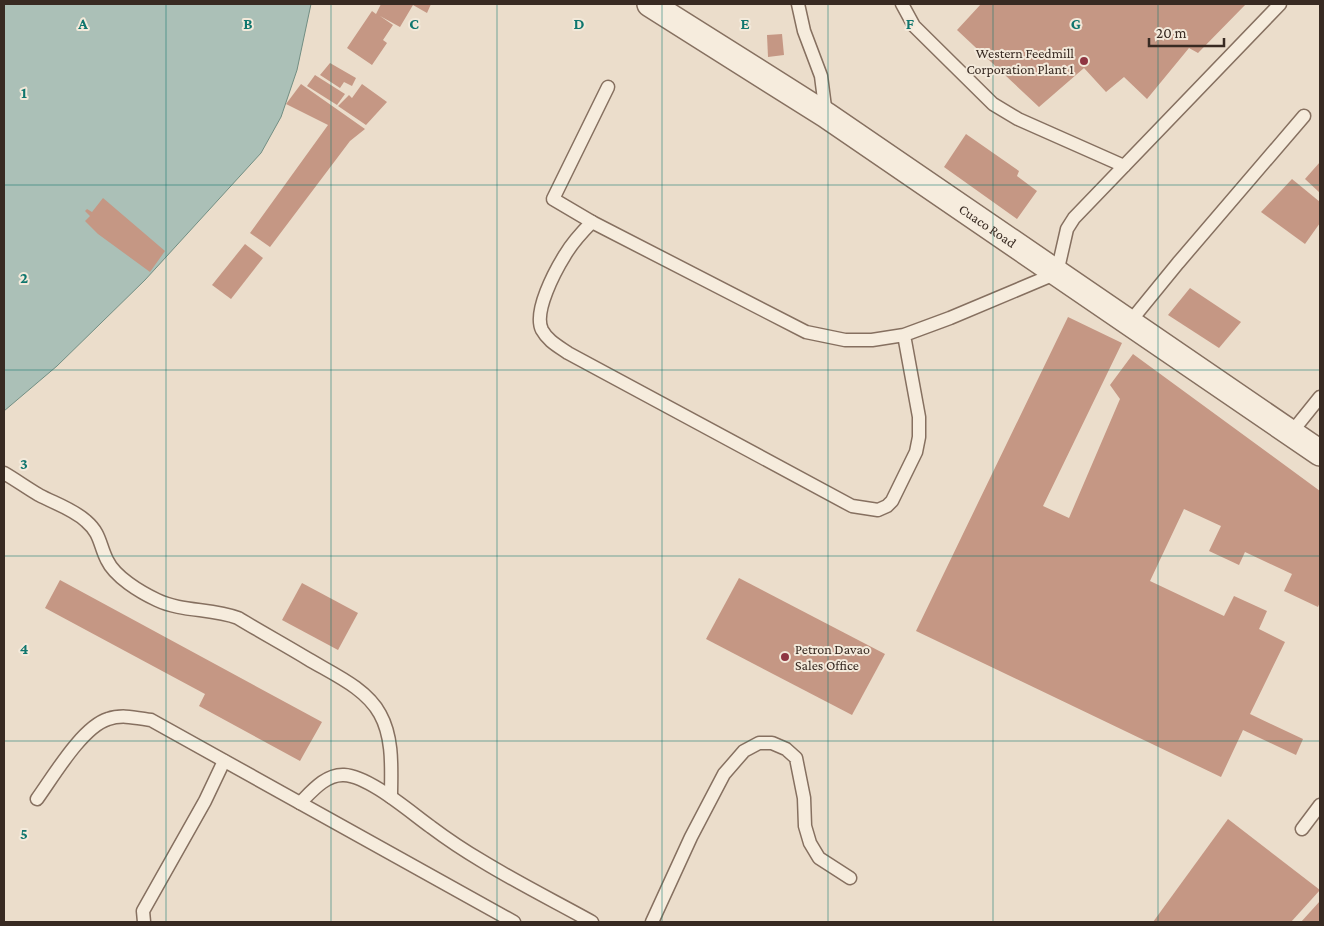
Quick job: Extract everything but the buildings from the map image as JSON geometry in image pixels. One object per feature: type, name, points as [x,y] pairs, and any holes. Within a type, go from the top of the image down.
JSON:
[{"type":"street","name":"Cuaco Road","points":[[650,4],[826,115],[1320,453]]},
{"type":"lane","points":[[798,4],[804,31],[821,76],[826,115]]},
{"type":"lane","points":[[902,4],[914,26],[993,104],[1018,119],[1124,166]]},
{"type":"lane","points":[[608,87],[553,199],[592,222],[806,332],[845,340],[872,340],[904,335],[950,318],[1057,273],[1067,229],[1074,218],[1280,4]]},
{"type":"lane","points":[[1129,323],[1304,116]]},
{"type":"lane","points":[[592,222],[565,254],[542,302],[539,317],[541,329],[548,340],[568,353],[852,506],[878,510],[887,506],[892,501],[916,452],[920,437],[918,417],[904,335]]},
{"type":"lane","points":[[1291,433],[1320,397]]},
{"type":"lane","points":[[4,473],[85,520],[99,537],[106,558],[116,573],[156,600],[178,607],[224,613],[238,618],[350,684],[370,699],[381,715],[389,739],[392,768],[390,798]]},
{"type":"lane","points":[[37,799],[82,737],[94,726],[109,718],[125,716],[151,720],[514,922]]},
{"type":"lane","points":[[652,922],[691,837],[724,774],[744,751],[759,743],[772,743],[786,749],[796,758],[804,798],[805,826],[810,843],[819,858],[850,878]]},
{"type":"lane","points":[[144,922],[143,911],[205,801],[224,760]]},
{"type":"lane","points":[[300,803],[329,778],[337,775],[359,778],[481,861],[592,922]]},
{"type":"lane","points":[[1302,829],[1320,805]]},
{"type":"shaded area","points":[[4,4],[311,4],[297,70],[281,117],[261,153],[145,280],[57,366],[4,411]]},
{"type":"place","name":"Western Feedmill Corporation Plant 1","points":[[1084,61]]},
{"type":"place","name":"Petron Davao Sales Office","points":[[785,657]]}]
